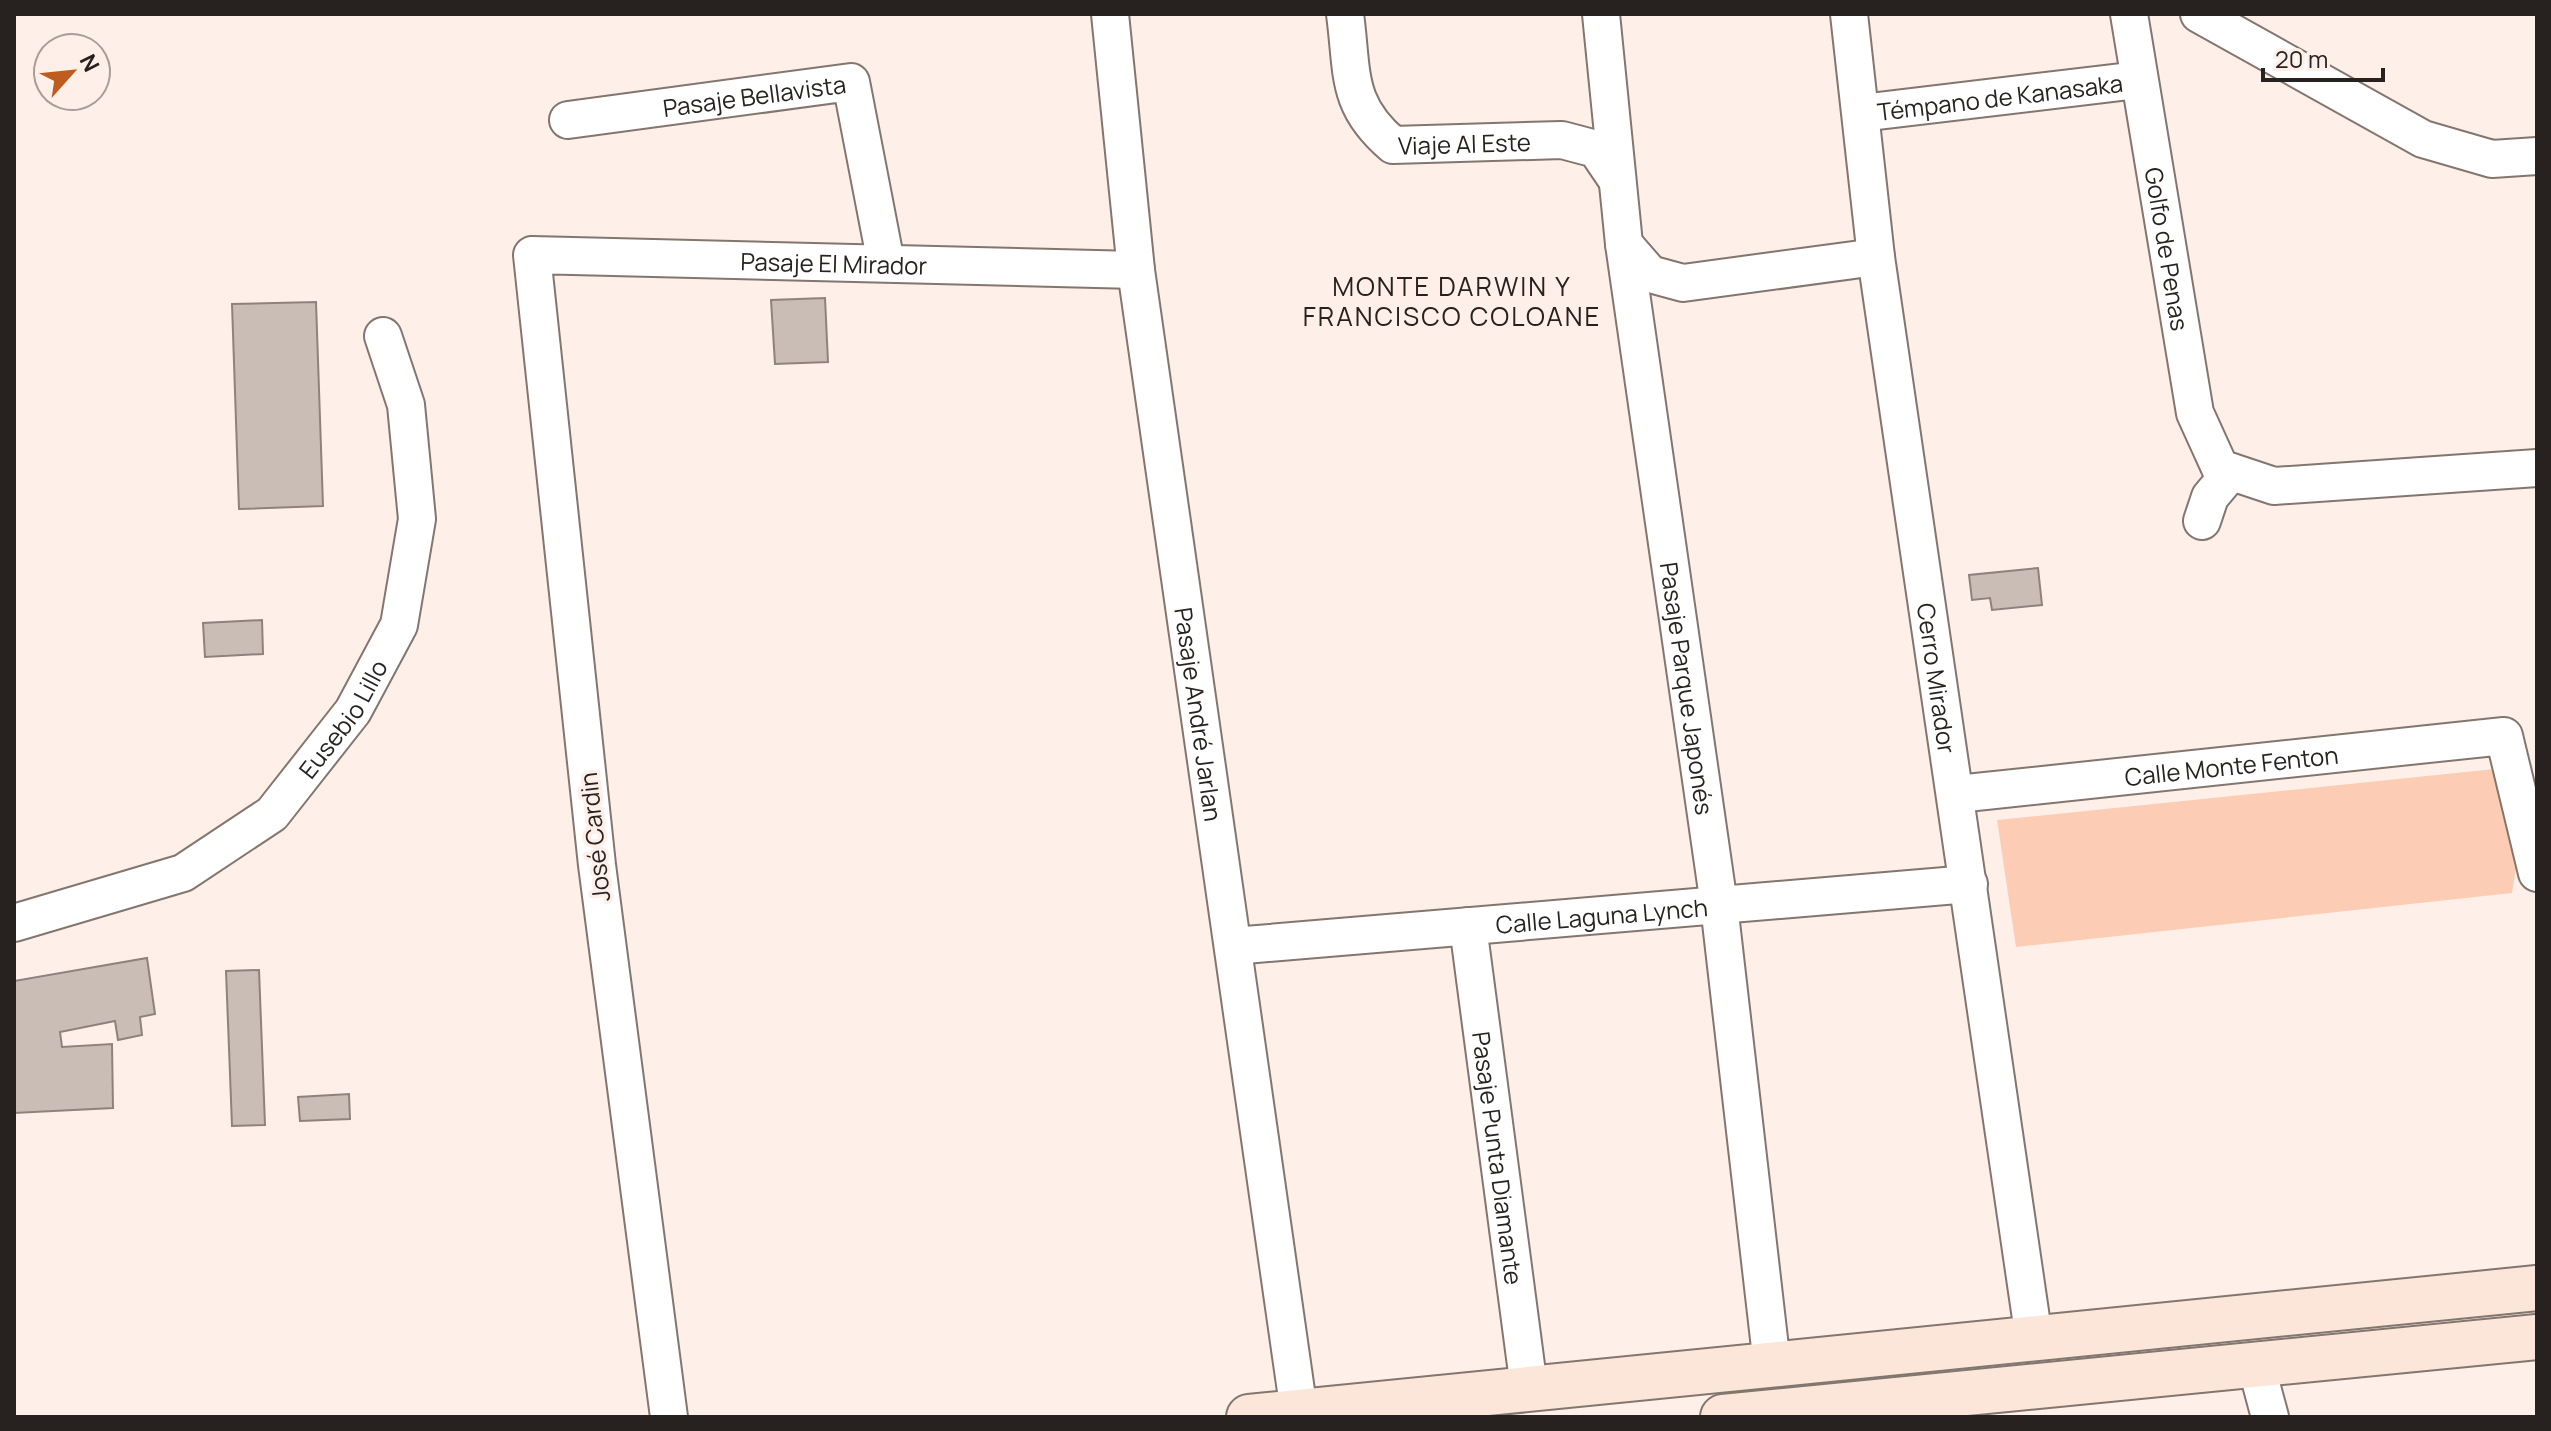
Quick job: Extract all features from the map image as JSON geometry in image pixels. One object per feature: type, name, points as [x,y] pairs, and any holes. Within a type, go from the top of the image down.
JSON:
[{"type":"street","name":"Pasaje André Jarlan","points":[[1110,14],[1136,270],[1299,1412]]},
{"type":"street","name":"Viaje Al Este","points":[[1345,14],[1357,104],[1371,126],[1393,145],[1562,140],[1596,149],[1617,180]]},
{"type":"street","name":"Pasaje Parque Japonés","points":[[1601,14],[1624,244],[1719,905],[1772,1365]]},
{"type":"street","name":"Cerro Mirador","points":[[1849,14],[1876,257],[1957,794],[2034,1339]]},
{"type":"street","name":"Golfo de Penas","points":[[2129,14],[2195,413],[2220,468],[2231,472]]},
{"type":"street","points":[[2199,14],[2423,139],[2492,159],[2537,156]]},
{"type":"street","name":"Témpano de Kanasaka","points":[[1861,113],[2138,80]]},
{"type":"street","name":"Pasaje Bellavista","points":[[568,120],[851,82],[886,263]]},
{"type":"street","points":[[1624,244],[1650,274],[1683,283],[1876,257]]},
{"type":"street","name":"Pasaje El Mirador","points":[[532,255],[1136,270]]},
{"type":"street","name":"José Cardin","points":[[532,255],[597,865],[669,1417]]},
{"type":"street","name":"Eusebio Lillo","points":[[14,923],[183,873],[272,814],[353,711],[399,625],[417,519],[406,405],[383,336]]},
{"type":"street","points":[[2202,521],[2210,497],[2231,472],[2274,486],[2537,468]]},
{"type":"street","name":"Calle Monte Fenton","points":[[1957,794],[2504,736],[2537,873]]},
{"type":"street","name":"Calle Laguna Lynch","points":[[1233,946],[1969,884]]},
{"type":"street","name":"Pasaje Punta Diamante","points":[[1468,926],[1529,1388]]},
{"type":"street","points":[[1249,1417],[2537,1288]]},
{"type":"street","points":[[1723,1417],[1926,1407],[2256,1365],[2537,1337]]},
{"type":"street","points":[[1910,1352],[1926,1407]]},
{"type":"street","points":[[2256,1365],[2270,1417]]},
{"type":"shaded area","points":[[2495,769],[2517,861],[2512,893],[2016,947],[1997,820]]},
{"type":"building","points":[[825,298],[828,362],[775,364],[771,300]]},
{"type":"building","points":[[316,302],[323,506],[239,509],[232,304]]},
{"type":"building","points":[[2038,568],[2042,605],[1992,610],[1990,598],[1972,600],[1969,575]]},
{"type":"building","points":[[262,620],[263,654],[205,657],[203,623]]},
{"type":"building","points":[[147,958],[155,1014],[140,1017],[142,1035],[118,1040],[115,1021],[60,1032],[62,1047],[112,1044],[113,1108],[14,1113],[14,981]]},
{"type":"building","points":[[259,970],[265,1125],[232,1126],[226,971]]},
{"type":"building","points":[[349,1094],[350,1119],[300,1121],[298,1097]]},
{"type":"district","name":"MONTE DARWIN Y FRANCISCO COLOANE","points":[[1452,301]]}]
